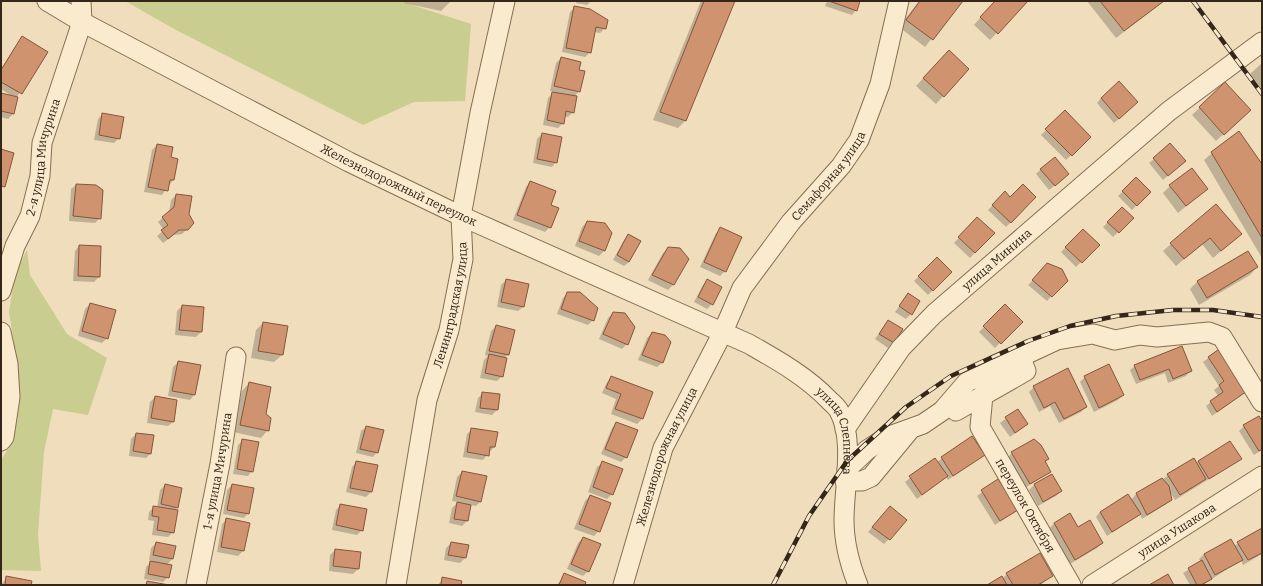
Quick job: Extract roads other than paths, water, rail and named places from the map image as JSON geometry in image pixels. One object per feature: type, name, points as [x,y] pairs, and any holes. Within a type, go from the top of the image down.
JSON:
[{"type":"street","name":"Железнодорожный переулок","points":[[47,1],[82,22],[349,162],[461,216],[722,334]]},
{"type":"street","points":[[81,1],[82,22]]},
{"type":"street","name":"Ленинградская улица","points":[[396,585],[426,400],[449,330],[463,259],[461,216],[480,114],[505,1]]},
{"type":"street","name":"Семафорная улица","points":[[722,334],[742,288],[791,222],[841,166],[859,140],[880,84],[900,1]]},
{"type":"street","name":"2-я улица Мичурина","points":[[1,291],[15,246],[30,216],[40,176],[42,143],[82,22]]},
{"type":"street","name":"улица Минина","points":[[845,429],[901,348],[934,314],[1169,111],[1262,42]]},
{"type":"street","points":[[1,332],[8,364],[10,397],[4,437],[1,441]]},
{"type":"street","points":[[949,411],[967,382],[1057,340],[1093,334],[1115,340],[1140,335],[1157,337],[1209,332],[1222,337],[1262,402]]},
{"type":"street","name":"улица Слепнёва","points":[[722,334],[755,348],[788,366],[809,382],[839,411],[845,429],[846,475],[844,522],[846,542],[853,572],[858,585]]},
{"type":"street","name":"Железнодорожная улица","points":[[623,585],[649,490],[663,448],[722,334]]},
{"type":"street","name":"1-я улица Мичурина","points":[[196,585],[220,464],[236,357]]},
{"type":"street","points":[[846,475],[867,450],[887,437],[909,431],[983,395],[1026,371],[1021,358]]},
{"type":"street","points":[[980,427],[983,395],[994,369]]},
{"type":"street","name":"переулок Октября","points":[[949,411],[970,417],[980,427],[1071,585]]},
{"type":"street","name":"улица Ушакова","points":[[1092,585],[1262,476]]},
{"type":"railway","points":[[1193,1],[1262,94]]},
{"type":"railway","points":[[773,585],[809,516],[847,461],[906,407],[951,376],[1028,341],[1070,326],[1116,316],[1173,310],[1213,310],[1262,317]]}]
